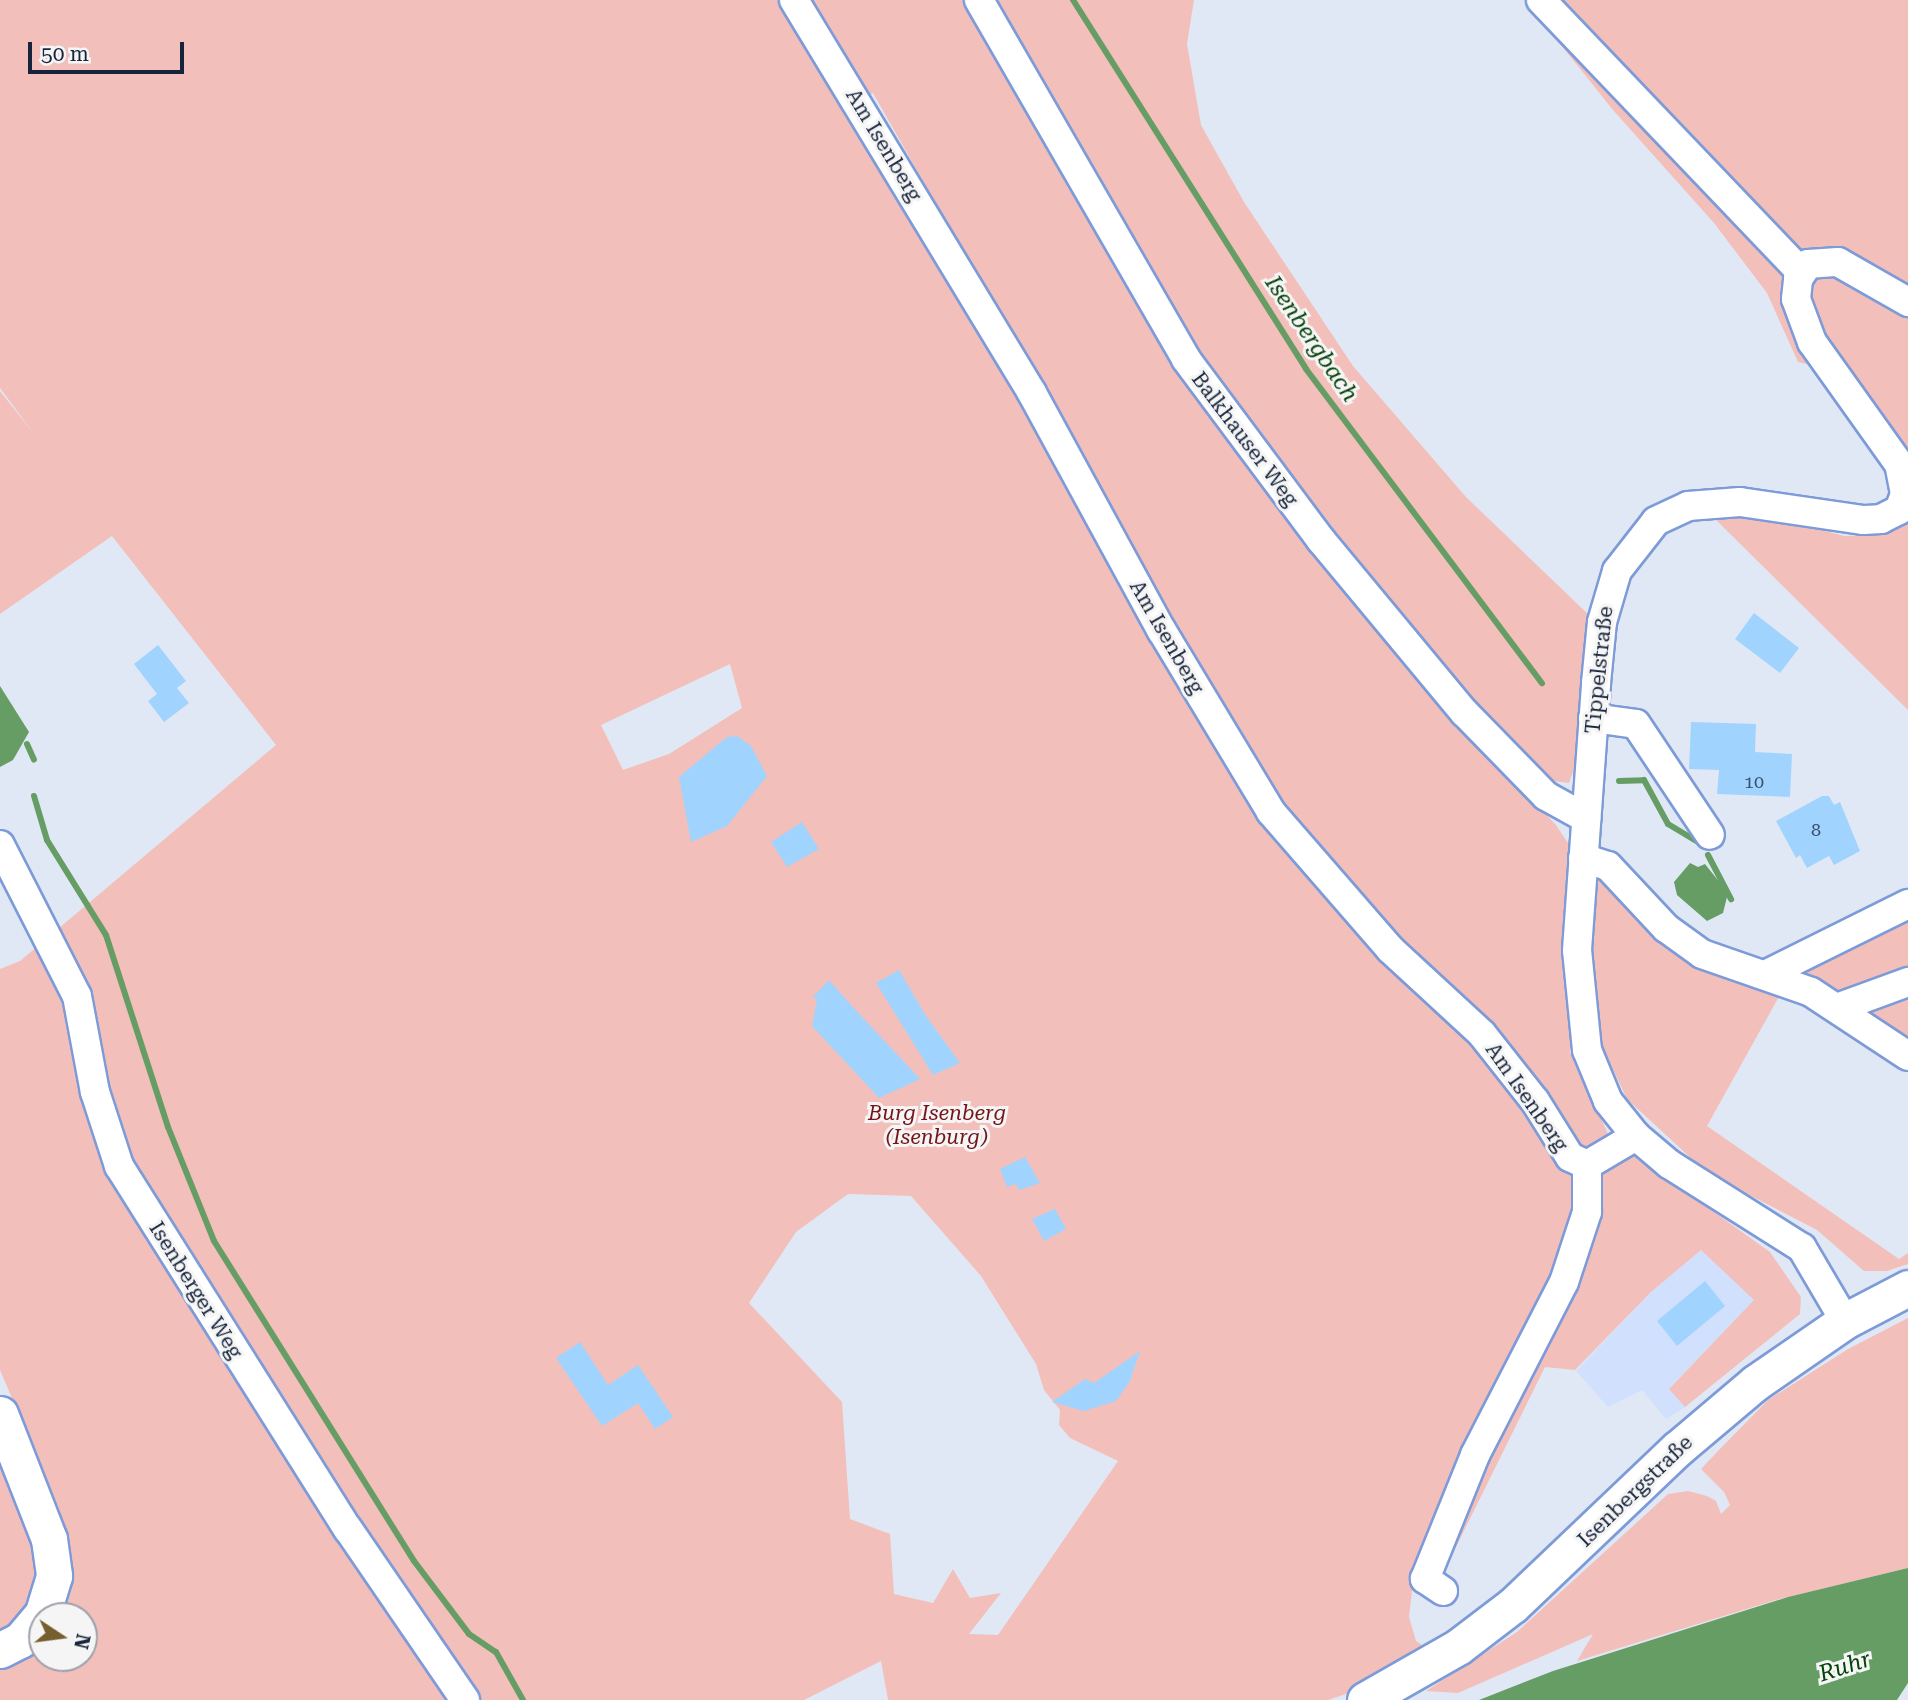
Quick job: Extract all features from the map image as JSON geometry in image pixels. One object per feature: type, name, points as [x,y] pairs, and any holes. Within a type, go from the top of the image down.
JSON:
[{"type":"main road","name":"Isenbergstraße","points":[[1365,1700],[1458,1647],[1513,1605],[1724,1408],[1845,1321],[1908,1288]]},
{"type":"main road","points":[[0,1414],[49,1539],[54,1576],[44,1614],[20,1640],[0,1650]]},
{"type":"street","name":"Am Isenberg","points":[[794,0],[1032,393],[1162,631],[1272,812],[1390,949],[1482,1034],[1535,1101],[1570,1157],[1587,1165],[1636,1136]]},
{"type":"street","name":"Balkhauser Weg","points":[[979,0],[1186,359],[1321,540],[1464,712],[1546,796],[1587,818]]},
{"type":"street","points":[[1541,0],[1801,272],[1808,264],[1838,262],[1908,302]]},
{"type":"street","name":"Tippelstraße","points":[[1801,272],[1796,299],[1812,342],[1899,464],[1905,479],[1904,502],[1899,510],[1881,519],[1847,519],[1740,502],[1688,506],[1656,521],[1629,550],[1607,596],[1593,718],[1577,950],[1587,1050],[1608,1101],[1636,1136],[1669,1164],[1802,1248],[1845,1321]]},
{"type":"street","points":[[1593,718],[1636,724],[1710,835]]},
{"type":"street","name":"Isenberger Weg","points":[[0,845],[77,996],[95,1092],[119,1166],[348,1529],[466,1700]]},
{"type":"street","points":[[1583,858],[1608,866],[1667,928],[1702,954],[1765,975],[1837,1008],[1908,1055]]},
{"type":"street","points":[[1765,975],[1908,904]]},
{"type":"street","points":[[1837,1008],[1908,982]]},
{"type":"street","points":[[1443,1591],[1425,1579],[1475,1455],[1564,1282],[1587,1212],[1587,1165]]},
{"type":"shaded area","points":[[1701,1250],[1755,1300],[1669,1388],[1685,1407],[1666,1419],[1642,1390],[1608,1407],[1576,1371],[1651,1292]]},
{"type":"green space","name":"Burg Isenberg (Isenburg)","points":[[0,0],[970,0],[1068,188],[1454,717],[1556,825],[1574,852],[1570,1052],[1609,1136],[1595,1149],[1577,1148],[1393,946],[1281,812],[873,93],[852,106],[1268,817],[1530,1105],[1541,1138],[1562,1159],[1573,1180],[1628,1151],[1770,1252],[1801,1297],[1800,1314],[1685,1407],[1669,1389],[1754,1300],[1701,1250],[1651,1292],[1575,1370],[1545,1367],[1453,1553],[1431,1544],[1412,1591],[1409,1617],[1416,1641],[1431,1651],[1364,1688],[1328,1700],[888,1700],[881,1661],[804,1700],[0,1700],[0,1665],[28,1645],[28,1672],[98,1672],[98,1602],[60,1602],[64,1588],[60,1511],[0,1370],[0,969],[20,961],[276,745],[112,536],[0,614],[0,391],[34,434],[0,388]],"holes":[[[730,664],[742,708],[669,754],[623,770],[601,725]],[[848,1194],[911,1196],[981,1276],[1036,1364],[1044,1390],[1060,1410],[1059,1425],[1070,1438],[1118,1461],[998,1635],[969,1634],[1001,1593],[970,1598],[953,1569],[933,1603],[894,1594],[890,1534],[850,1519],[842,1402],[749,1303],[796,1232]]]},
{"type":"green space","points":[[984,0],[1194,0],[1187,44],[1201,125],[1244,202],[1353,366],[1466,497],[1590,616],[1578,758],[1569,783],[1544,780],[1470,702],[1190,347]]},
{"type":"green space","points":[[1525,0],[1908,0],[1908,477],[1846,373],[1798,362],[1767,293],[1714,223],[1613,110]]},
{"type":"green space","points":[[1707,511],[1768,515],[1844,536],[1882,535],[1908,514],[1908,710]]},
{"type":"green space","points":[[1599,873],[1781,993],[1707,1126],[1899,1259],[1908,1253],[1908,1264],[1887,1271],[1864,1271],[1817,1230],[1707,1173],[1627,1099],[1601,1044],[1591,953]]},
{"type":"green space","points":[[1908,906],[1908,1058],[1783,971]]},
{"type":"green space","points":[[1908,1318],[1908,1568],[1776,1600],[1577,1661],[1593,1634],[1458,1693],[1426,1691],[1517,1632],[1668,1494],[1688,1491],[1707,1496],[1716,1501],[1721,1514],[1730,1505],[1724,1492],[1701,1469],[1718,1451],[1768,1400],[1848,1349]]},
{"type":"green space","points":[[0,1461],[27,1516],[40,1567],[30,1602],[0,1636]]},
{"type":"water","points":[[0,686],[29,732],[13,760],[0,767]]},
{"type":"water","points":[[1690,863],[1698,867],[1705,864],[1728,893],[1723,913],[1707,921],[1677,895],[1674,882]]},
{"type":"water","name":"Ruhr","points":[[1908,1568],[1908,1683],[1897,1700],[1479,1700],[1553,1671],[1788,1597]]},
{"type":"building","points":[[1754,613],[1799,648],[1780,673],[1735,639]]},
{"type":"building","points":[[158,645],[186,681],[177,688],[189,703],[164,722],[148,701],[157,694],[134,664]]},
{"type":"building","points":[[1691,722],[1756,724],[1755,752],[1792,754],[1790,797],[1717,794],[1719,770],[1689,769]]},
{"type":"building","points":[[737,736],[751,746],[767,776],[727,826],[691,842],[679,777],[727,737]]},
{"type":"building","points":[[1822,796],[1829,796],[1834,805],[1840,802],[1860,851],[1834,865],[1829,856],[1807,868],[1800,855],[1796,858],[1776,821]]},
{"type":"building","points":[[802,822],[819,849],[787,867],[771,842]]},
{"type":"building","points":[[899,970],[926,1016],[960,1063],[933,1075],[876,983]]},
{"type":"building","points":[[829,980],[920,1079],[879,1098],[812,1026],[817,1000],[813,997]]},
{"type":"building","points":[[1025,1157],[1040,1183],[1019,1190],[1016,1184],[1007,1187],[1000,1169]]},
{"type":"building","points":[[1055,1209],[1066,1229],[1044,1241],[1032,1219]]},
{"type":"building","points":[[1705,1281],[1725,1306],[1677,1346],[1657,1321]]},
{"type":"building","points":[[580,1342],[608,1385],[638,1365],[673,1417],[655,1429],[638,1403],[602,1426],[556,1358]]},
{"type":"building","points":[[1140,1351],[1130,1381],[1116,1401],[1084,1411],[1052,1402],[1085,1379],[1094,1383]]},
{"type":"waterway","name":"Isenbergbach","points":[[1073,0],[1306,369],[1542,683]]},
{"type":"waterway","points":[[27,744],[34,760]]},
{"type":"waterway","name":"Isenbergbach","points":[[1619,781],[1644,780],[1668,824],[1698,842]]},
{"type":"waterway","points":[[34,796],[47,840],[106,935],[168,1127],[214,1241],[414,1561],[469,1634],[496,1652],[523,1700]]},
{"type":"waterway","name":"Isenbergbach","points":[[1708,855],[1731,899]]}]
